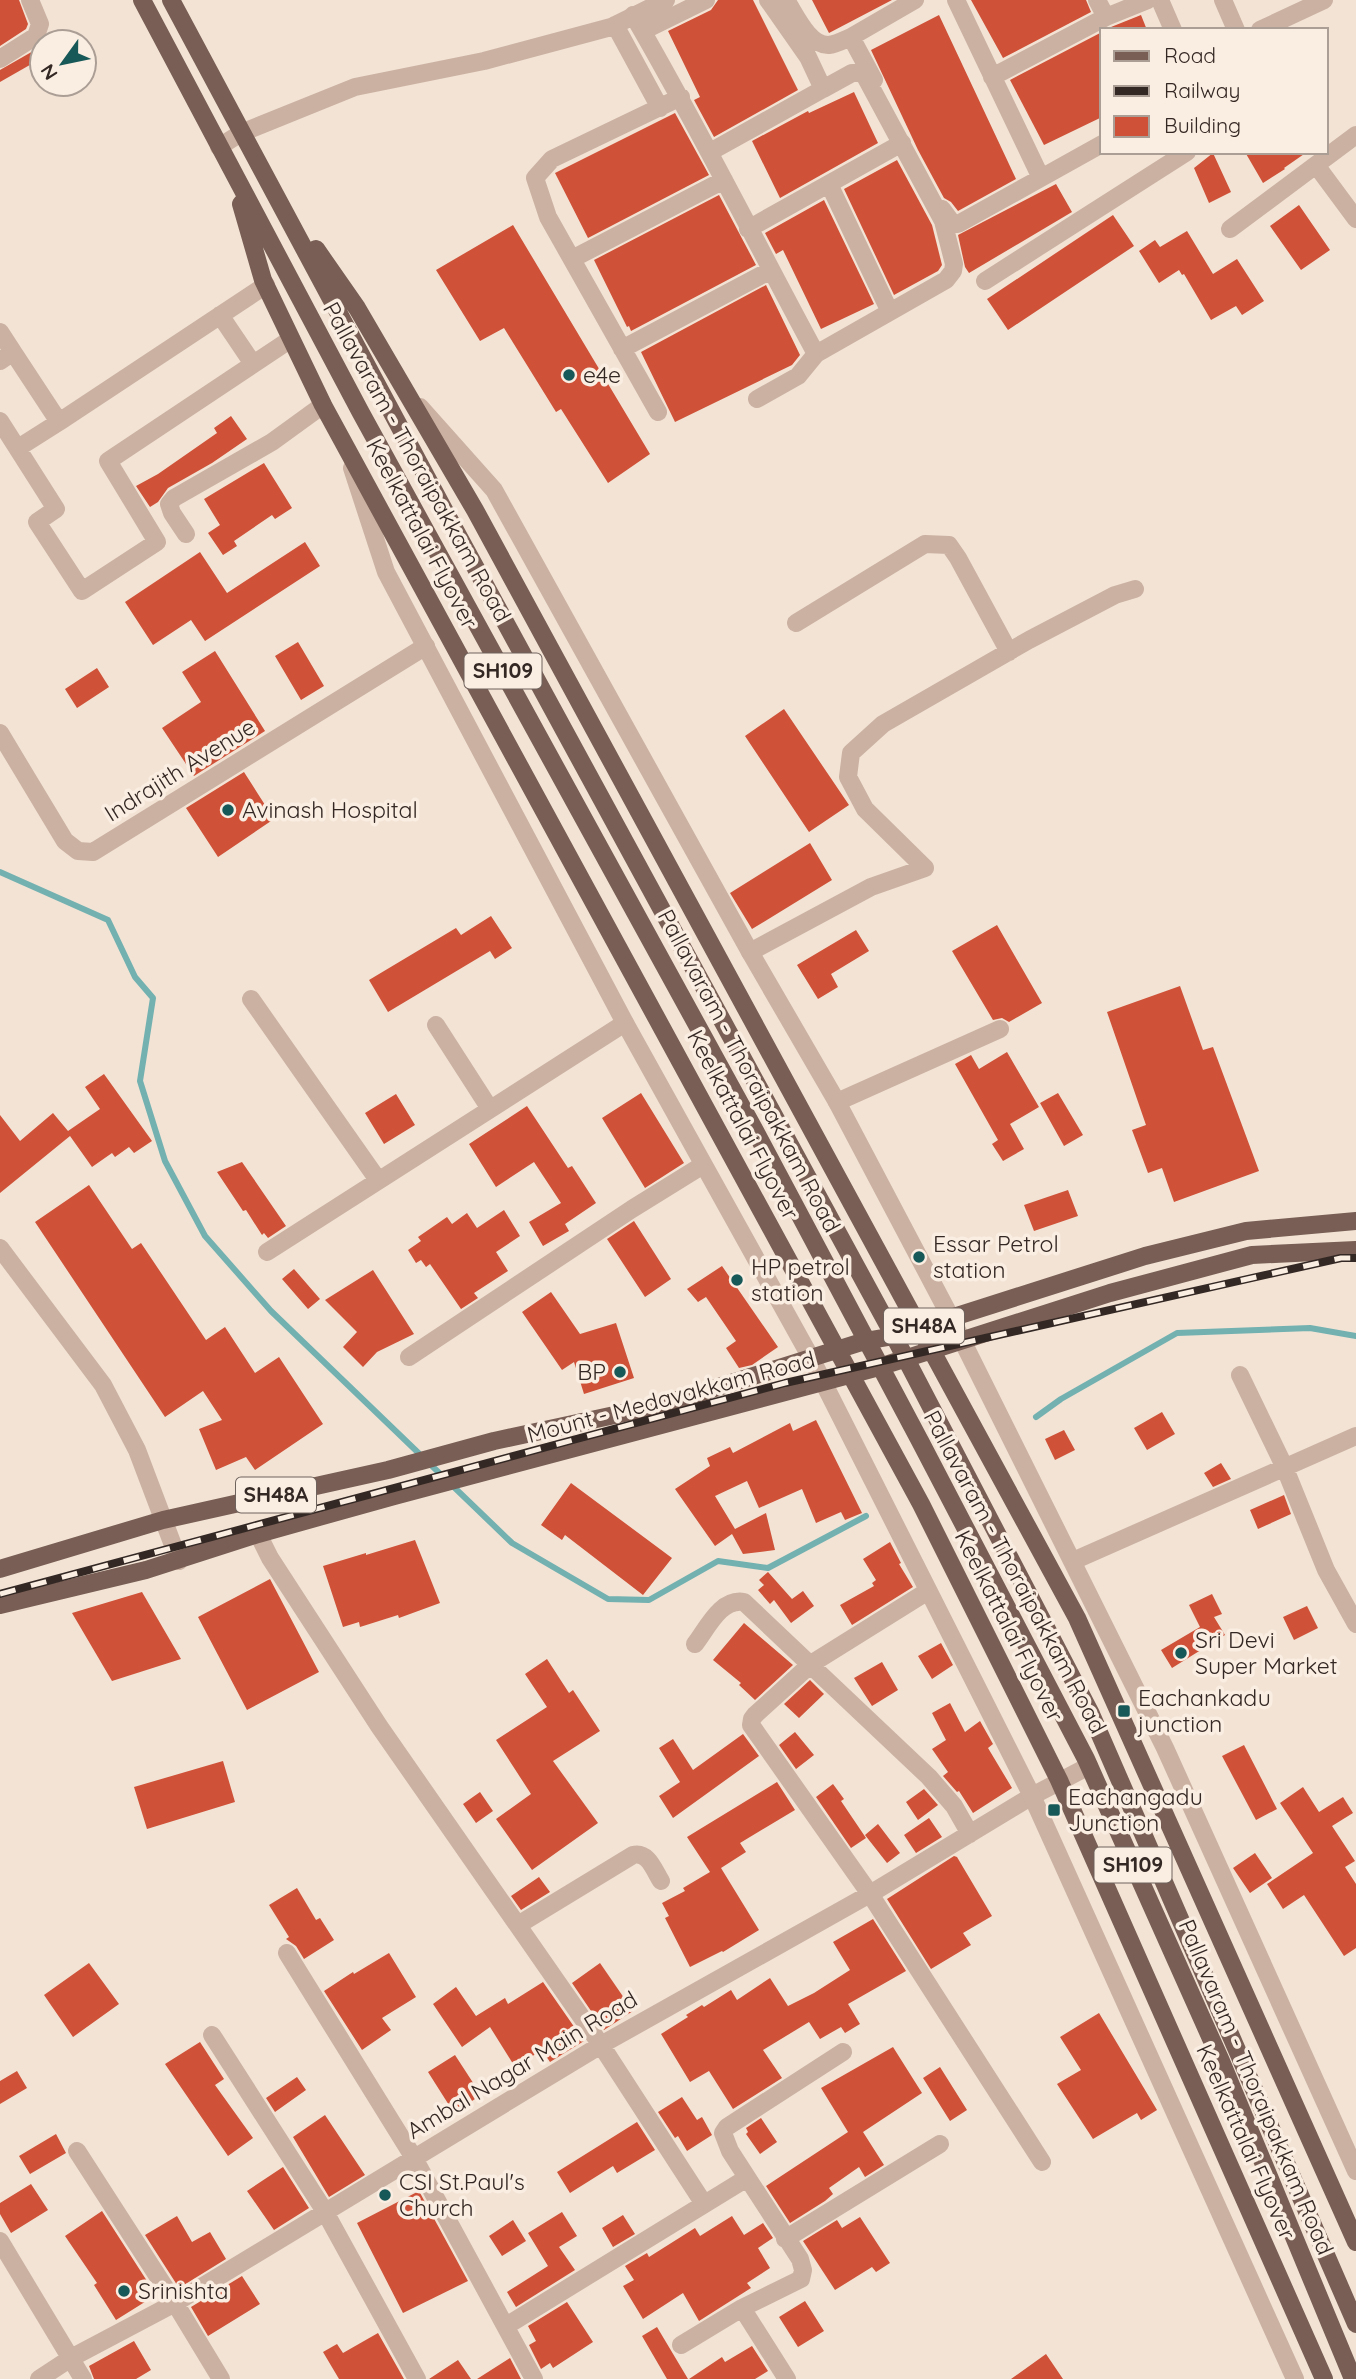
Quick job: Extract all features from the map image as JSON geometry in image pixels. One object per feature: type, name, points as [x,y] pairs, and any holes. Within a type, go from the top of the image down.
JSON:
[{"type":"main road","name":"Pallavaram - Thoraipakkam Road","points":[[142,0],[361,413],[753,1127],[1089,1766],[1221,2061],[1353,2379]]},
{"type":"main road","name":"Pallavaram - Thoraipakkam Road","points":[[171,0],[442,506],[894,1336],[1091,1714],[1356,2324]]},
{"type":"main road","name":"Keelkattalai Flyover","points":[[230,168],[266,285],[323,405],[921,1504],[1059,1780],[1324,2379]]},
{"type":"main road","points":[[270,182],[357,308],[475,510],[1077,1618],[1356,2242]]},
{"type":"main road","name":"SH48A","points":[[811,1358],[865,1341],[894,1336],[1145,1256],[1246,1231],[1356,1221]]},
{"type":"main road","name":"Mount - Medavakkam Road","points":[[0,1605],[179,1561],[258,1534],[394,1496],[879,1367],[1110,1293],[1252,1255],[1356,1250]]},
{"type":"main road","name":"Mount - Medavakkam Road","points":[[0,1569],[163,1520],[388,1470],[494,1441],[661,1405],[811,1358]]},
{"type":"street","points":[[0,59],[36,36],[40,24],[30,0]]},
{"type":"street","points":[[219,147],[241,133],[355,87],[484,61],[615,25],[666,0]]},
{"type":"street","points":[[643,31],[706,0]]},
{"type":"street","points":[[768,0],[808,57],[823,89]]},
{"type":"street","points":[[786,0],[807,32],[821,44],[832,45],[915,0]]},
{"type":"street","points":[[956,0],[1041,178]]},
{"type":"street","points":[[1097,0],[1106,17]]},
{"type":"street","points":[[992,77],[1106,17],[1148,0]]},
{"type":"street","points":[[1160,0],[1172,28]]},
{"type":"street","points":[[1223,0],[1235,28]]},
{"type":"street","points":[[1264,28],[1324,0]]},
{"type":"street","points":[[633,15],[681,97],[816,354]]},
{"type":"street","points":[[615,25],[660,108]]},
{"type":"street","points":[[851,37],[947,218],[953,224],[958,224],[1100,145]]},
{"type":"street","points":[[710,152],[852,73],[862,73],[943,221],[954,264],[953,271],[946,280],[816,354],[798,376],[757,399]]},
{"type":"street","points":[[658,412],[548,217],[536,178],[552,159],[681,97]]},
{"type":"street","points":[[1230,229],[1356,135]]},
{"type":"street","points":[[748,229],[902,143]]},
{"type":"street","points":[[985,281],[1184,154]]},
{"type":"street","points":[[1316,165],[1356,219]]},
{"type":"street","points":[[572,260],[724,180]]},
{"type":"street","points":[[829,184],[890,312]]},
{"type":"street","points":[[622,349],[771,270]]},
{"type":"street","points":[[18,448],[266,285]]},
{"type":"street","points":[[220,315],[253,364]]},
{"type":"street","points":[[0,332],[6,357],[59,422]]},
{"type":"street","points":[[0,421],[56,509],[37,522],[82,591],[157,542],[108,461],[291,339]]},
{"type":"street","points":[[406,391],[494,491],[750,952],[837,1102],[951,1318],[1165,1748],[1356,2172]]},
{"type":"street","points":[[186,534],[172,513],[169,504],[174,498],[272,442],[323,405]]},
{"type":"street","points":[[344,442],[386,572],[625,1023],[811,1358],[1032,1796],[1296,2379]]},
{"type":"street","points":[[796,623],[925,544],[938,543],[949,545],[1009,652]]},
{"type":"street","points":[[750,952],[871,887],[925,868],[865,809],[848,777],[852,753],[883,724],[1115,594],[1135,589]]},
{"type":"street","name":"Indrajith Avenue","points":[[0,733],[65,841],[78,851],[93,852],[426,646]]},
{"type":"street","points":[[251,999],[378,1180]]},
{"type":"street","points":[[267,1252],[625,1023]]},
{"type":"street","points":[[436,1025],[490,1109]]},
{"type":"street","points":[[837,1102],[1000,1029]]},
{"type":"street","points":[[409,1357],[632,1209],[703,1166]]},
{"type":"street","points":[[0,1248],[103,1385],[137,1450],[179,1561]]},
{"type":"street","points":[[1240,1375],[1283,1466],[1325,1570],[1356,1624]]},
{"type":"street","points":[[1073,1560],[1356,1436]]},
{"type":"street","points":[[258,1534],[270,1558],[379,1726],[601,2045],[704,2204]]},
{"type":"street","points":[[928,1591],[811,1664],[755,1714],[751,1725],[870,1894],[1042,2162]]},
{"type":"street","points":[[695,1644],[723,1607],[735,1600],[744,1602],[929,1777],[954,1806],[970,1834]]},
{"type":"street","name":"Ambal Nagar Main Road","points":[[39,2379],[71,2358],[175,2303],[324,2210],[601,2045],[870,1894],[1032,1796],[1089,1766]]},
{"type":"street","points":[[518,1925],[633,1854],[645,1855],[661,1881]]},
{"type":"street","points":[[287,1954],[414,2158],[534,2379]]},
{"type":"street","points":[[212,2035],[324,2210],[417,2379]]},
{"type":"street","points":[[681,2345],[742,2308],[801,2279],[803,2270],[800,2259],[747,2178],[723,2133],[727,2127],[843,2052]]},
{"type":"street","points":[[785,2238],[940,2144]]},
{"type":"street","points":[[77,2151],[221,2379]]},
{"type":"street","points":[[506,2326],[747,2178]]},
{"type":"street","points":[[0,2241],[83,2379]]},
{"type":"street","points":[[742,2308],[787,2379]]},
{"type":"building","points":[[0,0],[19,0],[28,24],[26,29],[0,46]]},
{"type":"building","points":[[718,0],[753,0],[798,90],[714,137],[694,100],[700,97],[668,31],[711,10]]},
{"type":"building","points":[[812,0],[892,0],[829,33]]},
{"type":"building","points":[[971,0],[1086,0],[1091,12],[1003,58]]},
{"type":"building","points":[[939,15],[1016,179],[958,211],[944,198],[918,150],[871,50]]},
{"type":"building","points":[[1141,15],[1146,28],[1109,28]]},
{"type":"building","points":[[1100,33],[1100,118],[1044,145],[1010,80]]},
{"type":"building","points":[[28,54],[28,66],[0,82],[0,70]]},
{"type":"building","points":[[854,92],[878,143],[780,198],[752,141],[808,111],[809,113]]},
{"type":"building","points":[[675,113],[709,175],[588,238],[555,173]]},
{"type":"building","points":[[1213,154],[1231,192],[1209,203],[1194,168]]},
{"type":"building","points":[[1246,154],[1304,154],[1285,169],[1263,183]]},
{"type":"building","points":[[897,160],[932,225],[942,265],[938,271],[894,295],[844,189]]},
{"type":"building","points":[[1056,184],[1072,212],[969,273],[965,267],[958,235]]},
{"type":"building","points":[[719,195],[756,265],[631,331],[594,260]]},
{"type":"building","points":[[824,200],[874,304],[821,329],[783,250],[776,254],[765,233]]},
{"type":"building","points":[[1299,205],[1330,250],[1301,270],[1270,226]]},
{"type":"building","points":[[1113,215],[1134,246],[1008,330],[987,299]]},
{"type":"building","name":"e4e","points":[[513,225],[650,454],[608,483],[561,409],[556,412],[504,328],[480,341],[436,270]]},
{"type":"building","points":[[1187,231],[1213,274],[1237,259],[1264,301],[1242,315],[1236,306],[1211,320],[1179,270],[1159,283],[1139,251],[1155,240],[1160,247]]},
{"type":"building","points":[[766,285],[800,355],[792,365],[675,422],[641,352]]},
{"type":"building","points":[[231,416],[247,439],[168,488],[158,502],[150,507],[136,486],[217,433],[214,428]]},
{"type":"building","points":[[264,463],[292,508],[275,519],[272,515],[234,541],[237,546],[223,555],[208,533],[220,525],[204,499]]},
{"type":"building","points":[[305,542],[320,566],[205,641],[191,620],[153,645],[125,602],[200,552],[227,593]]},
{"type":"building","points":[[298,642],[324,686],[301,700],[275,656]]},
{"type":"building","points":[[215,651],[265,731],[194,776],[162,728],[201,702],[182,672]]},
{"type":"building","points":[[97,668],[109,687],[77,708],[65,689]]},
{"type":"building","points":[[784,709],[849,805],[809,832],[745,736]]},
{"type":"building","name":"Avinash Hospital","points":[[244,772],[274,819],[218,857],[186,808]]},
{"type":"building","points":[[810,843],[832,880],[752,929],[730,893]]},
{"type":"building","points":[[491,916],[512,948],[495,959],[490,951],[388,1012],[369,980],[456,928],[461,935]]},
{"type":"building","points":[[997,925],[1042,1003],[1009,1022],[1002,1018],[993,1020],[952,951]]},
{"type":"building","points":[[856,930],[869,951],[831,974],[838,987],[818,999],[797,965]]},
{"type":"building","points":[[1180,986],[1203,1050],[1213,1047],[1259,1171],[1174,1202],[1162,1168],[1148,1173],[1132,1130],[1146,1125],[1107,1012]]},
{"type":"building","points":[[1007,1052],[1039,1107],[1010,1124],[1024,1149],[1003,1161],[992,1144],[998,1140],[955,1064],[971,1055],[979,1069]]},
{"type":"building","points":[[104,1074],[152,1141],[134,1153],[129,1147],[115,1157],[112,1153],[92,1167],[70,1136],[0,1193],[0,1115],[20,1141],[53,1113],[68,1131],[100,1109],[85,1087]]},
{"type":"building","points":[[641,1093],[684,1163],[645,1188],[602,1118]]},
{"type":"building","points":[[1058,1093],[1083,1135],[1064,1146],[1040,1103]]},
{"type":"building","points":[[396,1094],[415,1125],[384,1144],[365,1113]]},
{"type":"building","points":[[527,1106],[568,1168],[572,1166],[596,1203],[565,1224],[569,1231],[543,1246],[529,1222],[561,1203],[534,1162],[496,1187],[469,1144]]},
{"type":"building","points":[[242,1162],[286,1226],[268,1238],[264,1233],[262,1235],[246,1210],[243,1211],[217,1172]]},
{"type":"building","points":[[89,1185],[132,1249],[141,1243],[206,1340],[225,1327],[255,1373],[279,1357],[323,1424],[255,1470],[246,1457],[216,1470],[199,1429],[222,1420],[203,1391],[165,1417],[35,1222]]},
{"type":"building","points":[[1068,1190],[1078,1216],[1034,1231],[1024,1205]]},
{"type":"building","points":[[504,1210],[520,1236],[496,1252],[508,1271],[474,1293],[478,1298],[461,1309],[430,1264],[426,1267],[421,1260],[416,1263],[408,1250],[421,1241],[418,1237],[447,1217],[452,1224],[467,1213],[477,1228]]},
{"type":"building","points":[[634,1221],[671,1279],[645,1297],[607,1239]]},
{"type":"building","points":[[722,1266],[778,1347],[752,1365],[739,1368],[726,1348],[736,1341],[706,1297],[698,1302],[687,1289]]},
{"type":"building","points":[[294,1269],[320,1299],[308,1309],[282,1279]]},
{"type":"building","points":[[373,1270],[414,1334],[377,1352],[363,1367],[343,1347],[357,1332],[325,1300]]},
{"type":"building","points":[[551,1292],[580,1334],[616,1323],[634,1378],[584,1394],[574,1362],[562,1370],[522,1312]]},
{"type":"building","points":[[1162,1412],[1175,1434],[1147,1450],[1134,1428]]},
{"type":"building","points":[[816,1420],[862,1513],[845,1520],[841,1512],[816,1523],[802,1489],[759,1508],[747,1481],[715,1496],[735,1529],[766,1513],[775,1550],[743,1554],[732,1534],[715,1546],[675,1489],[710,1466],[707,1458],[730,1447],[733,1453],[790,1423],[793,1431]]},
{"type":"building","points":[[1064,1430],[1075,1450],[1055,1460],[1045,1439]]},
{"type":"building","points":[[1221,1463],[1231,1479],[1213,1487],[1204,1473]]},
{"type":"building","points":[[571,1483],[672,1558],[643,1595],[565,1535],[562,1540],[541,1525]]},
{"type":"building","points":[[1284,1495],[1291,1514],[1258,1529],[1250,1510]]},
{"type":"building","points":[[415,1540],[440,1603],[399,1618],[398,1615],[360,1627],[359,1622],[343,1627],[323,1566]]},
{"type":"building","points":[[890,1542],[913,1587],[852,1625],[840,1605],[874,1586],[872,1583],[876,1580],[863,1559]]},
{"type":"building","points":[[768,1572],[792,1599],[803,1591],[814,1606],[791,1623],[774,1600],[770,1604],[758,1590],[764,1585],[759,1580]]},
{"type":"building","points":[[270,1579],[319,1672],[247,1710],[198,1617]]},
{"type":"building","points":[[142,1592],[181,1659],[112,1681],[72,1613]]},
{"type":"building","points":[[1212,1594],[1222,1614],[1214,1617],[1225,1635],[1172,1668],[1161,1650],[1200,1627],[1189,1605]]},
{"type":"building","points":[[1307,1606],[1318,1628],[1294,1640],[1283,1617]]},
{"type":"building","points":[[744,1623],[793,1665],[755,1700],[739,1685],[741,1683],[713,1660]]},
{"type":"building","points":[[941,1643],[953,1665],[932,1679],[918,1656]]},
{"type":"building","points":[[547,1659],[569,1693],[573,1690],[600,1731],[553,1761],[598,1823],[532,1870],[496,1819],[531,1794],[496,1740],[547,1707],[525,1674]]},
{"type":"building","points":[[882,1662],[898,1690],[872,1706],[854,1678]]},
{"type":"building","points":[[810,1680],[824,1694],[799,1718],[784,1704]]},
{"type":"building","points":[[950,1703],[965,1732],[980,1721],[993,1744],[988,1748],[1012,1788],[973,1813],[959,1791],[943,1776],[948,1772],[932,1749],[946,1740],[932,1713]]},
{"type":"building","points":[[795,1732],[814,1755],[796,1769],[779,1745]]},
{"type":"building","points":[[743,1734],[759,1756],[673,1818],[659,1796],[680,1782],[659,1748],[673,1739],[693,1770]]},
{"type":"building","points":[[1244,1745],[1277,1809],[1256,1820],[1222,1756]]},
{"type":"building","points":[[223,1761],[235,1802],[147,1829],[134,1787]]},
{"type":"building","points":[[777,1782],[795,1810],[740,1843],[746,1852],[721,1868],[759,1930],[723,1952],[690,1967],[665,1918],[669,1916],[662,1903],[685,1891],[683,1888],[710,1872],[687,1837]]},
{"type":"building","points":[[833,1784],[866,1838],[851,1848],[816,1797]]},
{"type":"building","points":[[1303,1787],[1319,1812],[1343,1797],[1353,1813],[1332,1826],[1355,1861],[1345,1867],[1356,1884],[1356,1948],[1344,1956],[1304,1895],[1283,1909],[1267,1884],[1313,1853],[1280,1803]]},
{"type":"building","points":[[924,1789],[938,1805],[918,1820],[906,1802]]},
{"type":"building","points":[[480,1792],[493,1811],[476,1823],[463,1804]]},
{"type":"building","points":[[929,1818],[942,1837],[916,1853],[904,1835]]},
{"type":"building","points":[[878,1824],[900,1853],[887,1863],[865,1835]]},
{"type":"building","points":[[1255,1853],[1272,1878],[1250,1893],[1233,1868]]},
{"type":"building","points":[[954,1856],[992,1916],[963,1933],[971,1945],[931,1969],[887,1899]]},
{"type":"building","points":[[539,1877],[550,1892],[521,1910],[511,1896]]},
{"type":"building","points":[[297,1888],[316,1920],[320,1918],[334,1940],[304,1959],[296,1946],[286,1939],[289,1937],[269,1905]]},
{"type":"building","points":[[873,1919],[906,1971],[848,2004],[860,2024],[845,2033],[841,2027],[820,2039],[809,2022],[763,2050],[782,2078],[733,2109],[709,2071],[690,2082],[661,2034],[688,2017],[686,2015],[731,1990],[737,2000],[770,1978],[788,2006],[814,1993],[850,1970],[833,1942]]},
{"type":"building","points":[[389,1953],[416,1997],[382,2018],[391,2030],[362,2050],[324,1991]]},
{"type":"building","points":[[89,1963],[119,2004],[73,2037],[44,1995]]},
{"type":"building","points":[[600,1963],[633,2011],[604,2030],[572,1983]]},
{"type":"building","points":[[543,1982],[584,2041],[550,2062],[542,2050],[515,2067],[490,2027],[462,2047],[433,2004],[456,1987],[476,2016],[505,1998],[508,2004]]},
{"type":"building","points":[[1099,2013],[1157,2110],[1141,2120],[1137,2113],[1093,2139],[1057,2084],[1081,2070],[1060,2037]]},
{"type":"building","points":[[200,2042],[224,2079],[215,2085],[253,2138],[228,2156],[165,2064]]},
{"type":"building","points":[[893,2047],[922,2093],[863,2132],[884,2165],[865,2177],[859,2167],[829,2188],[833,2194],[825,2201],[790,2223],[766,2186],[848,2132],[821,2088]]},
{"type":"building","points":[[455,2055],[481,2095],[454,2113],[428,2072]]},
{"type":"building","points":[[940,2067],[967,2110],[950,2121],[923,2078]]},
{"type":"building","points":[[17,2071],[27,2088],[0,2104],[0,2081]]},
{"type":"building","points":[[297,2077],[306,2090],[275,2112],[266,2098]]},
{"type":"building","points":[[682,2097],[697,2120],[702,2117],[712,2135],[687,2151],[658,2112]]},
{"type":"building","points":[[325,2115],[365,2175],[329,2197],[293,2137]]},
{"type":"building","points":[[761,2118],[777,2142],[760,2154],[746,2134],[746,2128]]},
{"type":"building","points":[[637,2122],[655,2150],[617,2173],[613,2166],[570,2193],[557,2172]]},
{"type":"building","points":[[56,2134],[66,2153],[30,2174],[19,2156]]},
{"type":"building","points":[[283,2167],[309,2208],[274,2230],[247,2191]]},
{"type":"building","points":[[31,2184],[48,2210],[11,2233],[0,2214],[0,2203]]},
{"type":"building","points":[[419,2191],[468,2281],[403,2313],[357,2223]]},
{"type":"building","points":[[102,2211],[156,2295],[116,2320],[94,2285],[97,2283],[65,2236]]},
{"type":"building","points":[[562,2212],[577,2236],[559,2247],[575,2270],[516,2307],[507,2292],[548,2266],[528,2233]]},
{"type":"building","points":[[623,2215],[635,2234],[613,2247],[602,2228]]},
{"type":"building","points":[[177,2216],[192,2242],[210,2232],[226,2259],[179,2288],[145,2235]]},
{"type":"building","points":[[732,2216],[744,2235],[763,2223],[773,2238],[758,2248],[770,2268],[747,2283],[751,2288],[699,2321],[683,2293],[643,2319],[623,2286],[634,2280],[625,2266],[647,2253],[649,2257],[695,2228],[700,2236]]},
{"type":"building","points":[[860,2217],[890,2263],[876,2272],[872,2267],[835,2290],[803,2241],[837,2220],[842,2228]]},
{"type":"building","points":[[513,2220],[526,2241],[502,2256],[489,2236]]},
{"type":"building","points":[[242,2276],[260,2304],[208,2336],[191,2307]]},
{"type":"building","points":[[805,2301],[824,2331],[798,2347],[779,2317]]},
{"type":"building","points":[[567,2302],[593,2342],[553,2368],[550,2363],[541,2369],[529,2345],[536,2341],[528,2326]]},
{"type":"building","points":[[657,2327],[688,2379],[667,2379],[642,2336]]},
{"type":"building","points":[[378,2333],[404,2379],[339,2379],[323,2352],[337,2344],[343,2353]]},
{"type":"building","points":[[134,2341],[151,2370],[136,2379],[94,2379],[89,2366]]},
{"type":"building","points":[[752,2346],[768,2371],[755,2379],[689,2379],[722,2357],[725,2362]]},
{"type":"building","points":[[1046,2354],[1063,2379],[1011,2379]]},
{"type":"building","points":[[510,2358],[521,2379],[477,2379]]},
{"type":"building","points":[[458,2360],[471,2379],[429,2379]]},
{"type":"waterway","points":[[0,872],[108,920],[135,977],[153,998],[140,1081],[165,1161],[205,1236],[271,1311],[512,1543],[608,1599],[649,1600],[718,1561],[768,1568],[866,1516]]},
{"type":"waterway","points":[[1036,1417],[1061,1399],[1177,1333],[1310,1328],[1356,1336]]},
{"type":"railway","points":[[0,1594],[785,1383],[1341,1258],[1356,1258]]},
{"type":"place","name":"e4e","points":[[569,375]]},
{"type":"place","name":"Avinash Hospital","points":[[228,810]]},
{"type":"place","name":"Essar Petrol station","points":[[919,1257]]},
{"type":"place","name":"HP petrol station","points":[[737,1280]]},
{"type":"place","name":"BP","points":[[620,1372]]},
{"type":"place","name":"Sri Devi Super Market","points":[[1181,1653]]},
{"type":"place","name":"Eachankadu junction","points":[[1124,1711]]},
{"type":"place","name":"Eachangadu Junction","points":[[1054,1810]]},
{"type":"place","name":"CSI St.Paul's Church","points":[[385,2195]]},
{"type":"place","name":"Srinishta","points":[[124,2291]]}]
